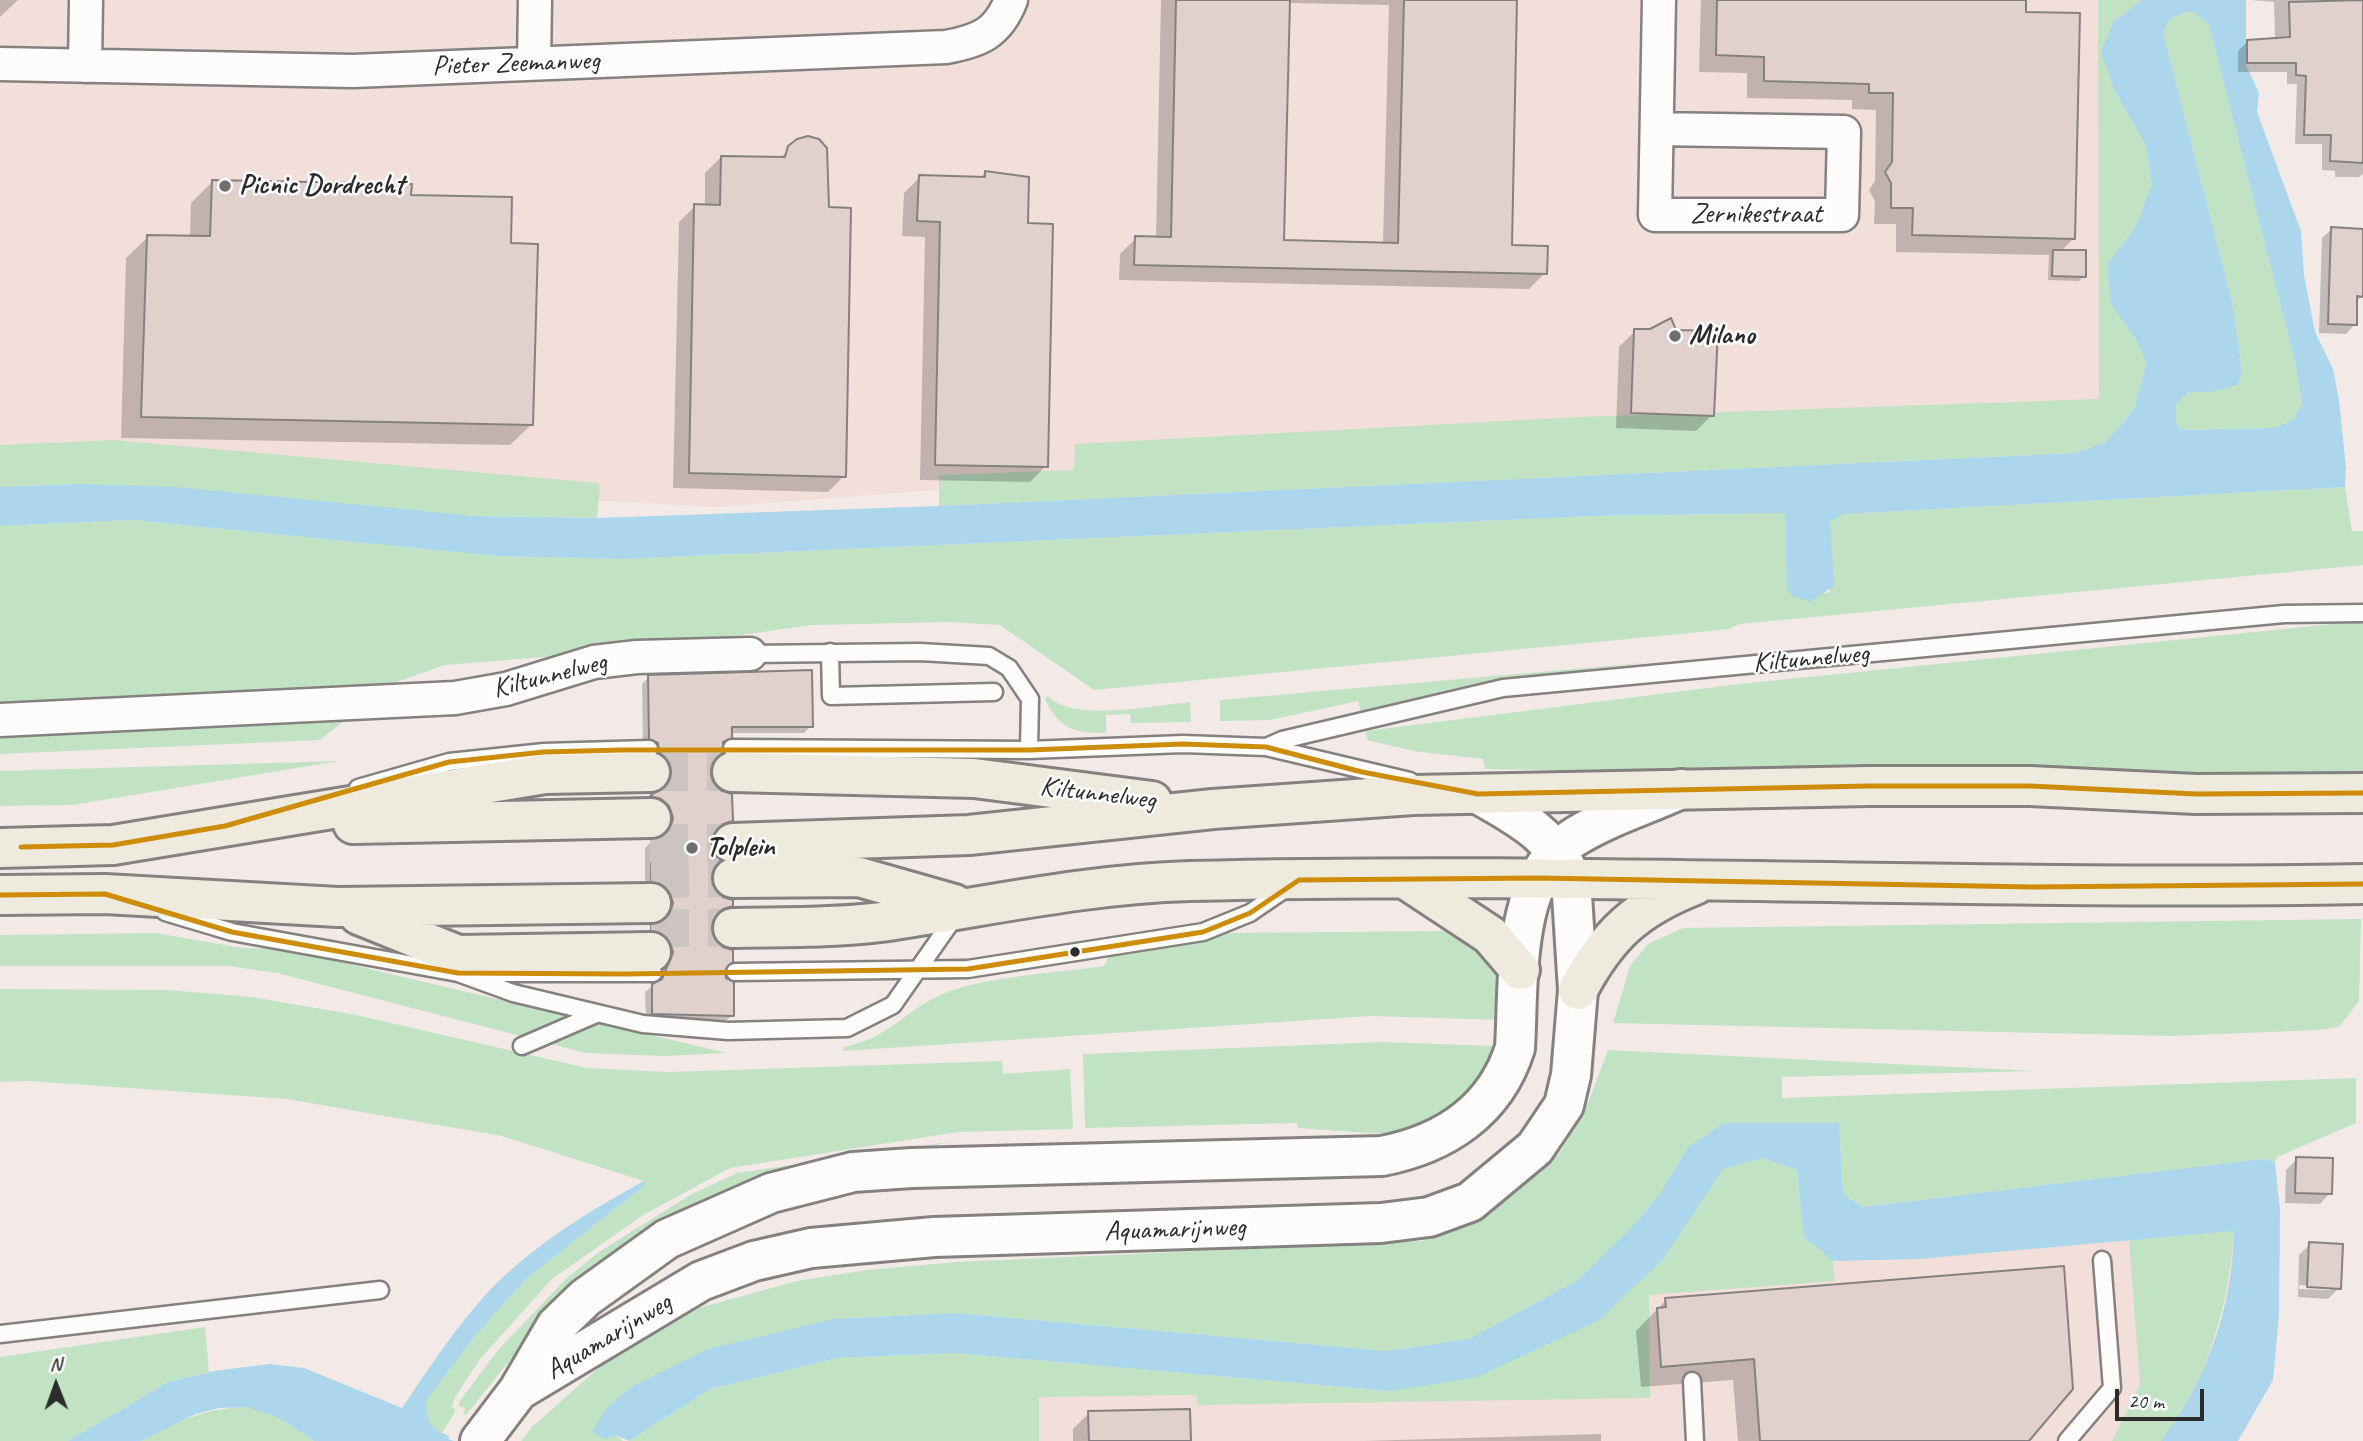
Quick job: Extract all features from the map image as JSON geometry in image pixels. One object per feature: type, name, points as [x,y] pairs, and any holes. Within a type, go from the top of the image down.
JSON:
[{"type":"main road","points":[[0,848],[113,845],[545,774],[651,861]]},
{"type":"main road","name":"Kiltunnelweg","points":[[733,860],[1213,809],[1413,795],[2017,786],[2196,794],[2354,793]]},
{"type":"main road","name":"Kiltunnelweg","points":[[733,860],[859,858],[969,835],[1213,809]]},
{"type":"main road","points":[[225,826],[484,844],[651,861]]},
{"type":"main road","name":"Kiltunnelweg","points":[[859,858],[962,907]]},
{"type":"main road","name":"Kiltunnelweg","points":[[733,860],[877,922],[1120,885],[1405,879],[1556,869],[1706,881],[2032,887],[2354,884]]},
{"type":"main road","points":[[0,895],[106,894],[338,907],[459,886],[651,861]]},
{"type":"main road","points":[[338,907],[458,955],[651,861]]},
{"type":"main road","points":[[1405,879],[1490,936],[1520,970]]},
{"type":"main road","points":[[1578,990],[1604,946],[1632,918],[1666,897],[1706,881]]},
{"type":"street","points":[[85,66],[86,0]]},
{"type":"street","points":[[534,63],[535,0]]},
{"type":"street","name":"Pieter Zeemanweg","points":[[0,64],[353,71],[946,47],[978,41],[1004,18],[1011,0]]},
{"type":"street","name":"Zernikestraat","points":[[1657,129],[1844,132],[1842,215],[1655,215],[1658,0]]},
{"type":"street","name":"Kiltunnelweg","points":[[0,720],[455,698],[506,689],[594,662],[636,656],[750,654]]},
{"type":"street","points":[[1478,794],[1531,827],[1556,869],[1588,830],[1681,789]]},
{"type":"street","name":"Aquamarijnweg","points":[[485,1434],[518,1391],[556,1326],[584,1298],[634,1260],[705,1221],[771,1192],[853,1172],[912,1168],[1382,1156],[1411,1150],[1437,1140],[1463,1125],[1484,1104],[1511,1061],[1515,1048],[1523,926],[1531,894],[1556,869]]},
{"type":"street","name":"Aquamarijnweg","points":[[518,1391],[701,1281],[782,1253],[841,1243],[884,1240],[1381,1223],[1429,1217],[1470,1202],[1512,1169],[1553,1125],[1569,1090],[1578,990],[1556,869]]},
{"type":"lane","name":"Kiltunnelweg","points":[[1266,747],[1282,740],[1503,688],[2284,614],[2363,613]]},
{"type":"lane","points":[[830,652],[831,696],[994,692]]},
{"type":"lane","name":"Kiltunnelweg","points":[[750,654],[920,652],[989,656],[1009,668],[1030,699],[1029,750]]},
{"type":"lane","name":"Kiltunnelweg","points":[[733,860],[1029,750],[1183,744],[1266,747],[1362,772],[1478,794]]},
{"type":"lane","points":[[733,860],[915,971],[968,969],[1203,932],[1250,913],[1299,880]]},
{"type":"lane","points":[[458,974],[651,861]]},
{"type":"lane","points":[[106,894],[232,933],[458,974],[513,993],[595,1015],[643,1024],[727,1031],[847,1028],[893,1005],[962,907]]},
{"type":"lane","points":[[522,1046],[595,1015]]},
{"type":"lane","points":[[2067,1441],[2112,1388],[2102,1260]]},
{"type":"lane","points":[[0,1334],[380,1290]]},
{"type":"lane","points":[[1692,1381],[1695,1441]]},
{"type":"shaded area","points":[[0,0],[2223,0],[2100,399],[717,507],[96,475],[0,480]]},
{"type":"shaded area","points":[[2249,1220],[2183,1441],[1039,1441],[1039,1397],[1366,1389],[1649,1267]]},
{"type":"green space","points":[[2098,0],[2142,0],[2113,22],[2115,91],[2146,146],[2152,185],[2134,230],[2107,264],[2110,302],[2138,343],[2146,364],[2134,409],[2106,442],[2075,453],[939,506],[939,475],[1074,470],[1075,444],[1579,417],[2099,399]]},
{"type":"green space","points":[[2184,12],[2194,12],[2209,25],[2296,366],[2302,404],[2293,420],[2274,428],[2182,430],[2176,423],[2176,404],[2189,392],[2210,392],[2242,369],[2233,306],[2163,32],[2169,20]]},
{"type":"green space","points":[[113,440],[598,483],[600,487],[597,518],[474,516],[77,484],[0,487],[0,445]]},
{"type":"green space","points":[[2345,487],[2352,531],[2363,531],[2363,565],[1739,624],[1729,629],[1701,632],[1094,690],[1000,625],[950,622],[811,625],[644,649],[444,665],[386,686],[0,708],[0,526],[134,520],[496,556],[621,559],[1594,516],[1785,513],[1787,590],[1820,594],[1830,592],[1830,520],[1844,514]]},
{"type":"green space","points":[[2363,621],[2363,781],[1485,769],[1483,759],[1413,751],[1367,740],[1366,731],[1739,684]]},
{"type":"green space","points":[[1654,662],[1503,679],[1361,711],[1358,701],[1270,720],[1220,721],[1220,700]]},
{"type":"green space","points":[[1048,696],[1060,704],[1095,711],[1190,702],[1191,722],[1131,723],[1130,714],[1106,715],[1106,733],[1085,732],[1062,723],[1050,709],[1045,699]]},
{"type":"green space","points":[[348,718],[320,740],[0,754],[0,736]]},
{"type":"green space","points":[[339,761],[72,805],[0,806],[0,771]]},
{"type":"green space","points":[[2361,919],[2359,1001],[2339,1027],[2318,1030],[2172,1036],[1613,1023],[1630,966],[1648,944],[1683,928]]},
{"type":"green space","points":[[1448,931],[1479,942],[1505,979],[1504,1020],[1370,1016],[843,1051],[844,1047],[874,1037],[929,1001],[960,988],[1000,979],[1104,966],[1109,956],[1221,933]]},
{"type":"green space","points":[[156,933],[242,948],[284,949],[727,1053],[665,1056],[586,1053],[277,973],[229,966],[0,966],[0,935]]},
{"type":"green space","points":[[0,989],[167,990],[252,997],[356,1015],[587,1068],[668,1072],[1002,1061],[1003,1074],[1070,1069],[1073,1129],[958,1132],[730,1168],[643,1215],[552,1279],[480,1359],[454,1399],[452,1407],[456,1410],[442,1433],[430,1424],[425,1400],[475,1336],[526,1279],[645,1185],[644,1181],[502,1136],[286,1099],[29,1081],[0,1082]]},
{"type":"green space","points":[[1383,1042],[1496,1046],[1476,1085],[1436,1119],[1398,1135],[1298,1128],[1297,1123],[1085,1128],[1083,1054]]},
{"type":"green space","points":[[1608,1050],[2036,1071],[1782,1077],[1782,1098],[2356,1078],[2356,1123],[2277,1157],[2275,1162],[2261,1159],[1863,1207],[1843,1195],[1839,1123],[1688,1147],[1659,1195],[1630,1229],[1576,1281],[1469,1339],[1387,1351],[955,1313],[833,1319],[616,1435],[623,1441],[521,1441],[533,1426],[602,1365],[699,1308],[797,1281],[867,1270],[957,1262],[1422,1241],[1493,1211],[1559,1154],[1587,1106]]},
{"type":"green space","points":[[963,1140],[822,1165],[574,1294],[514,1355],[466,1415],[463,1413],[465,1408],[459,1406],[459,1402],[498,1350],[568,1277],[599,1252],[690,1195],[737,1173]]},
{"type":"green space","points":[[1763,1158],[1797,1170],[1804,1237],[1833,1261],[1835,1281],[1649,1295],[1650,1398],[1197,1405],[1196,1395],[1039,1397],[1039,1441],[629,1441],[710,1389],[837,1358],[954,1353],[1390,1391],[1636,1284],[1663,1259],[1723,1169]]},
{"type":"green space","points":[[2234,1231],[2227,1288],[2213,1342],[2177,1418],[2161,1441],[2112,1441],[2140,1384],[2129,1240]]},
{"type":"green space","points":[[205,1327],[209,1372],[168,1382],[68,1441],[0,1441],[0,1357]]},
{"type":"green space","points":[[246,1407],[279,1418],[314,1441],[141,1441],[204,1413]]},
{"type":"water","points":[[2142,0],[2246,0],[2246,65],[2259,93],[2257,112],[2301,231],[2304,275],[2315,332],[2333,369],[2339,400],[2346,468],[2345,487],[1844,514],[1830,521],[1834,586],[1810,602],[1792,595],[1787,590],[1785,513],[1594,516],[621,559],[496,556],[134,520],[0,526],[0,487],[77,484],[176,487],[474,516],[597,518],[939,506],[2075,453],[2106,442],[2134,409],[2146,364],[2138,343],[2110,302],[2107,264],[2134,230],[2152,185],[2146,146],[2115,91],[2101,53],[2113,22]],"holes":[[[2184,12],[2194,12],[2209,25],[2296,366],[2302,404],[2293,420],[2274,428],[2182,430],[2176,423],[2176,404],[2189,392],[2210,392],[2237,385],[2242,370],[2233,306],[2163,32],[2169,20]]]},
{"type":"water","points":[[1724,1123],[1839,1123],[1843,1195],[1863,1207],[2261,1159],[2275,1162],[2280,1211],[2279,1314],[2273,1380],[2238,1441],[2161,1441],[2191,1394],[2214,1342],[2228,1287],[2234,1231],[1918,1259],[1833,1261],[1804,1237],[1797,1170],[1763,1158],[1723,1169],[1663,1259],[1599,1320],[1477,1377],[1390,1391],[954,1353],[837,1358],[710,1389],[629,1441],[616,1435],[604,1439],[592,1432],[607,1408],[631,1387],[708,1349],[833,1319],[955,1313],[1387,1351],[1469,1339],[1576,1281],[1630,1229],[1659,1195],[1688,1147]]},
{"type":"water","points":[[644,1181],[645,1185],[526,1279],[475,1336],[426,1400],[430,1423],[454,1441],[314,1441],[279,1418],[246,1407],[219,1408],[196,1414],[141,1441],[68,1441],[168,1382],[214,1371],[269,1364],[304,1368],[402,1408],[464,1320],[505,1275],[562,1230]]},
{"type":"building","points":[[1176,0],[1290,0],[1284,240],[1398,243],[1404,0],[1517,0],[1512,245],[1548,246],[1547,274],[1134,265],[1135,236],[1171,237]]},
{"type":"building","points":[[1717,0],[2026,0],[2026,12],[2080,13],[2075,239],[1912,235],[1913,208],[1891,208],[1891,183],[1885,172],[1892,162],[1893,93],[1869,93],[1869,84],[1764,81],[1764,57],[1716,55]]},
{"type":"building","points":[[2363,0],[2363,163],[2330,161],[2331,135],[2304,135],[2306,76],[2296,75],[2296,63],[2247,63],[2247,40],[2290,37],[2289,2]]},
{"type":"building","points":[[808,136],[819,139],[827,148],[829,207],[851,208],[846,477],[689,473],[694,204],[720,205],[721,156],[785,157],[788,146],[797,139]]},
{"type":"building","points":[[985,171],[1029,177],[1028,223],[1053,224],[1048,467],[935,465],[940,222],[917,221],[919,175],[985,177]]},
{"type":"building","points":[[212,180],[412,184],[411,195],[512,197],[511,243],[538,244],[533,425],[141,417],[147,235],[210,236]]},
{"type":"building","points":[[2331,227],[2363,229],[2363,297],[2357,296],[2357,325],[2328,324]]},
{"type":"building","points":[[2053,250],[2086,250],[2086,277],[2052,276]]},
{"type":"building","points":[[1671,318],[1676,330],[1718,331],[1714,416],[1631,413],[1634,329],[1650,329]]},
{"type":"building","name":"Tolplein","points":[[812,670],[813,727],[732,727],[732,738],[723,742],[723,752],[714,760],[710,771],[713,782],[720,790],[732,794],[733,821],[721,825],[713,833],[711,844],[721,860],[714,868],[711,879],[715,890],[723,897],[733,900],[733,906],[721,910],[714,918],[711,928],[715,940],[723,947],[733,950],[733,962],[725,971],[726,978],[734,982],[734,1016],[652,1014],[652,984],[662,979],[673,952],[669,940],[661,933],[651,930],[651,925],[663,921],[670,913],[673,903],[669,891],[661,884],[651,881],[651,840],[663,836],[670,829],[673,818],[669,806],[661,799],[650,796],[669,783],[672,771],[668,760],[659,752],[658,743],[649,739],[648,675]]},
{"type":"building","points":[[2296,1157],[2333,1158],[2332,1194],[2295,1193]]},
{"type":"building","points":[[2309,1242],[2343,1244],[2341,1289],[2307,1287]]},
{"type":"building","points":[[2064,1266],[2073,1389],[2029,1441],[1760,1441],[1754,1359],[1661,1367],[1657,1308],[1666,1307],[1665,1298]]},
{"type":"building","points":[[1190,1409],[1191,1441],[1089,1441],[1088,1411]]},
{"type":"tunnel","points":[[650,772],[732,772]]},
{"type":"tunnel","points":[[650,843],[733,843]]},
{"type":"tunnel","points":[[651,879],[733,878]]},
{"type":"tunnel","points":[[651,928],[733,928]]},
{"type":"transit line","points":[[21,847],[113,845],[225,826],[449,762],[544,752],[621,750],[1029,750],[1183,744],[1266,747],[1362,772],[1478,794],[1869,786],[2030,786],[2196,794],[2363,793]]},
{"type":"transit line","points":[[0,895],[105,894],[232,932],[458,973],[624,974],[968,969],[1203,932],[1250,913],[1299,880],[1540,878],[2032,887],[2363,884]]},
{"type":"place","name":"Picnic Dordrecht","points":[[225,186]]},
{"type":"place","name":"Milano","points":[[1675,336]]},
{"type":"place","name":"Tolplein","points":[[692,848]]}]
